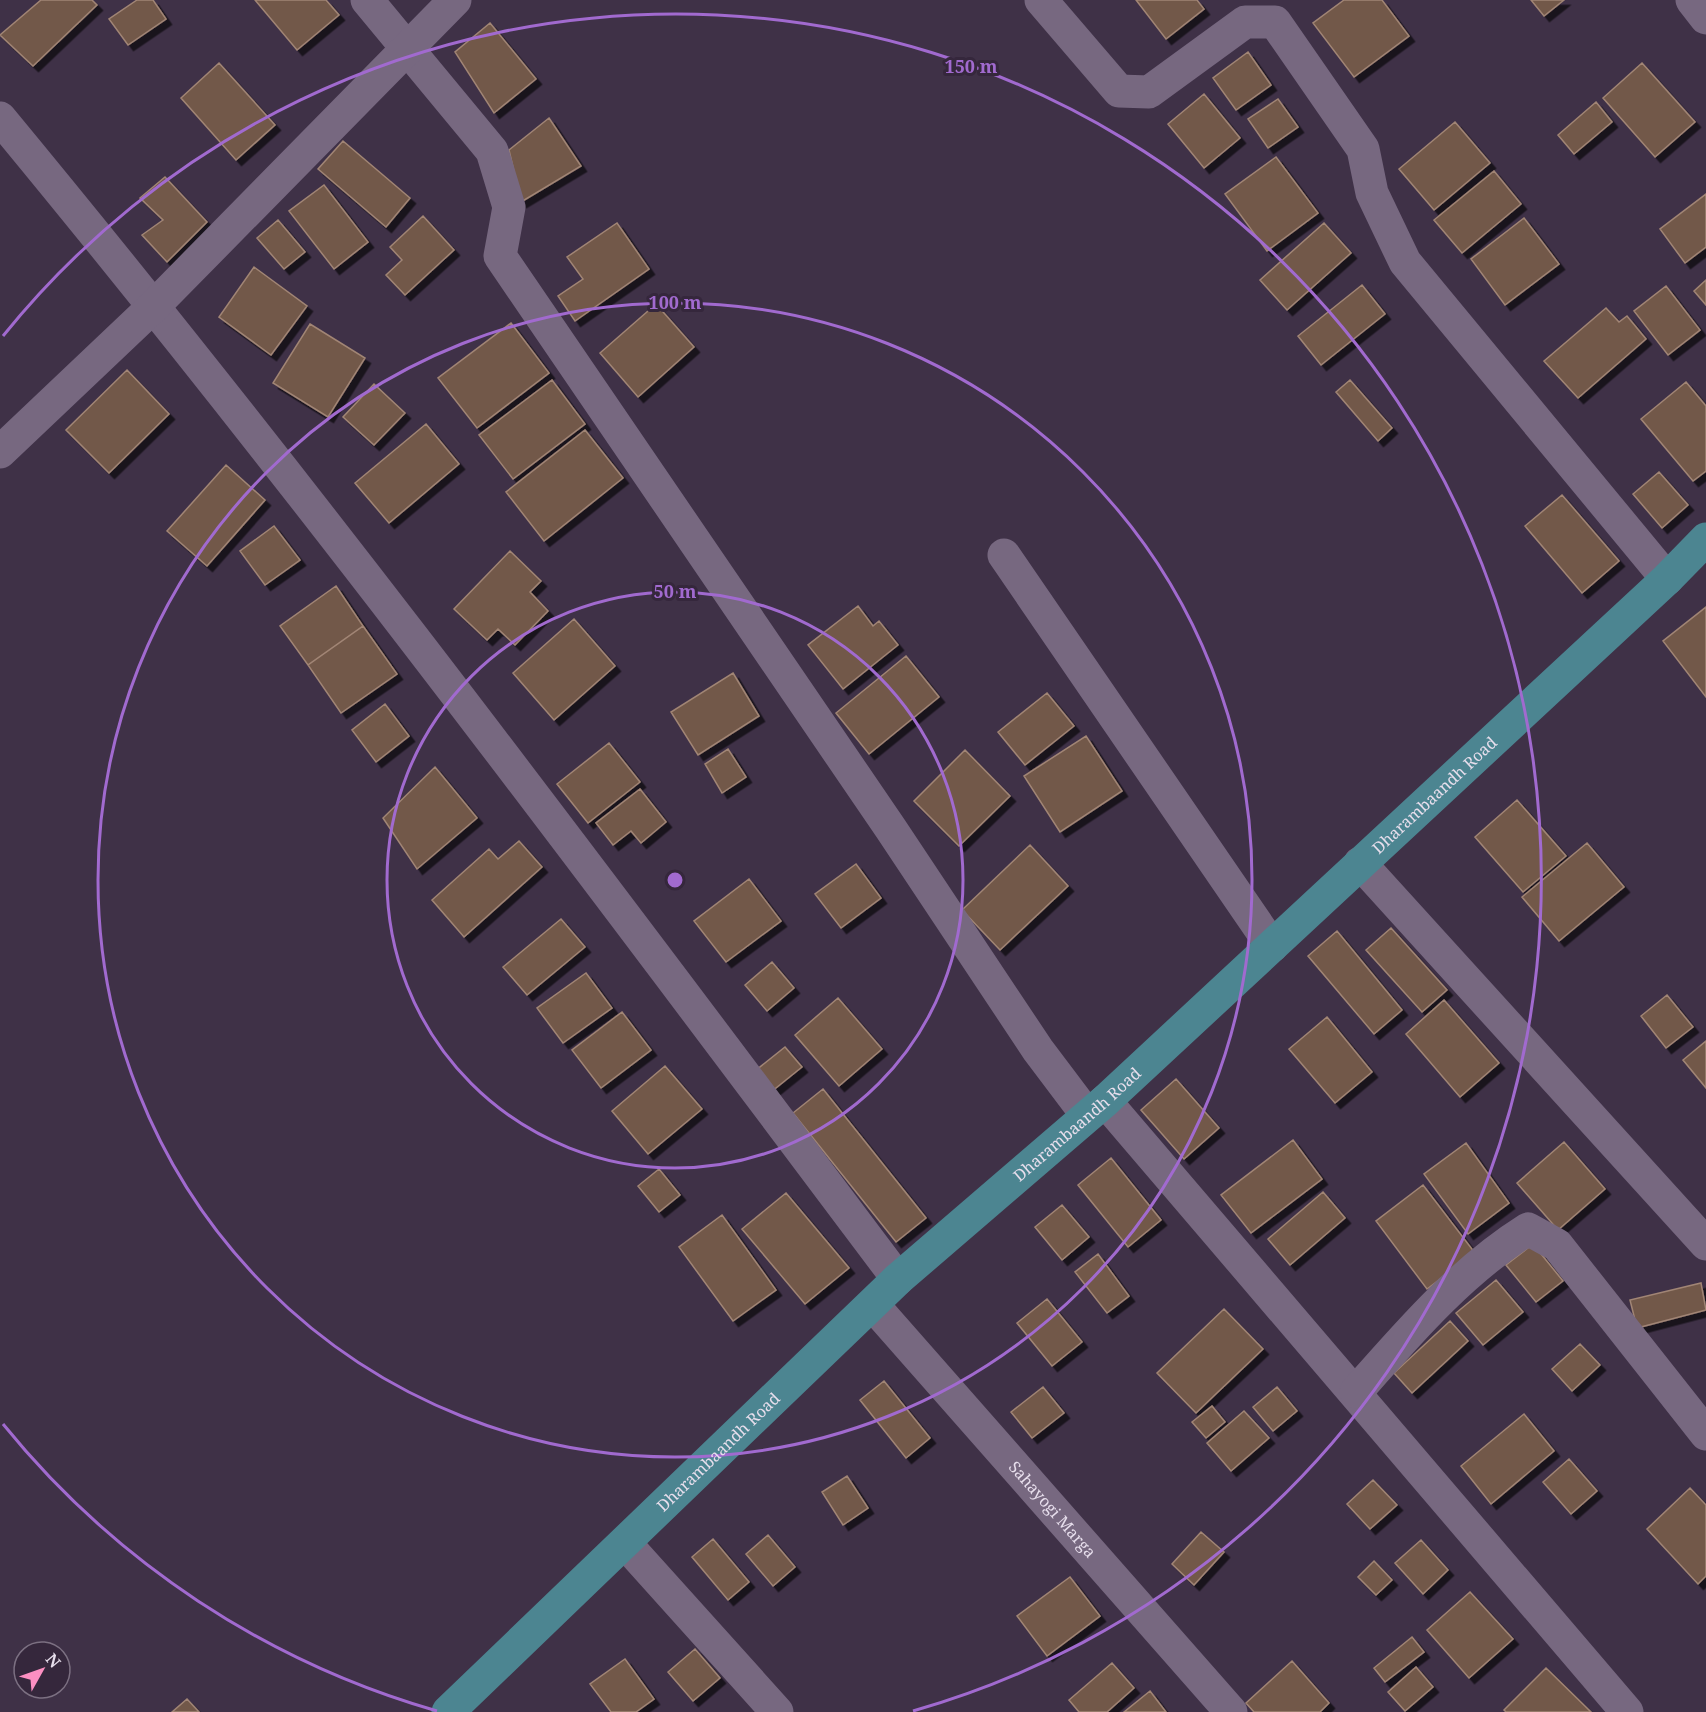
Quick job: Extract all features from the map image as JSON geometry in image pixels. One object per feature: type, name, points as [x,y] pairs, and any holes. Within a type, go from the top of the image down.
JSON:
[{"type":"main road","name":"Dharambaandh Road","points":[[448,1712],[898,1279],[1096,1108],[1667,579],[1706,539]]},
{"type":"street","points":[[367,0],[492,151],[508,207],[500,256],[885,819],[1038,1050],[1096,1108],[1356,1392],[1627,1712]]},
{"type":"street","points":[[0,452],[154,305],[455,0]]},
{"type":"street","points":[[1041,0],[1119,92],[1149,92],[1245,22],[1275,22],[1363,149],[1372,193],[1405,262],[1667,579]]},
{"type":"street","points":[[1692,0],[1706,18]]},
{"type":"street","points":[[0,118],[154,305],[523,780],[898,1279]]},
{"type":"street","points":[[1004,555],[1272,946]]},
{"type":"street","points":[[1360,863],[1706,1244]]},
{"type":"street","points":[[1356,1392],[1426,1313],[1511,1240],[1528,1229],[1557,1245],[1706,1434]]},
{"type":"street","name":"Sahayogi Marga","points":[[873,1305],[1231,1712]]},
{"type":"street","points":[[624,1543],[777,1712]]},
{"type":"building","points":[[41,0],[92,0],[97,5],[33,66],[0,35]]},
{"type":"building","points":[[137,0],[153,0],[166,19],[128,45],[109,19]]},
{"type":"building","points":[[255,0],[326,0],[339,15],[297,50]]},
{"type":"building","points":[[1136,0],[1197,0],[1204,9],[1166,39]]},
{"type":"building","points":[[1344,0],[1382,0],[1409,36],[1354,77],[1313,23]]},
{"type":"building","points":[[1531,0],[1564,0],[1544,16]]},
{"type":"building","points":[[490,23],[536,79],[494,113],[455,52]]},
{"type":"building","points":[[1248,52],[1271,85],[1236,110],[1213,78]]},
{"type":"building","points":[[219,63],[275,125],[236,160],[181,98]]},
{"type":"building","points":[[1642,63],[1695,122],[1655,157],[1603,98]]},
{"type":"building","points":[[1204,94],[1240,138],[1204,168],[1168,124]]},
{"type":"building","points":[[1278,99],[1298,127],[1268,148],[1248,119]]},
{"type":"building","points":[[1596,102],[1612,122],[1574,154],[1558,135]]},
{"type":"building","points":[[549,118],[581,166],[521,202],[509,150]]},
{"type":"building","points":[[1455,122],[1490,163],[1434,210],[1399,169]]},
{"type":"building","points":[[343,141],[410,198],[386,227],[318,169]]},
{"type":"building","points":[[1276,157],[1318,213],[1267,251],[1225,194]]},
{"type":"building","points":[[1494,171],[1521,204],[1462,253],[1434,220]]},
{"type":"building","points":[[165,177],[207,222],[167,262],[142,235],[163,220],[140,198]]},
{"type":"building","points":[[324,185],[368,242],[334,269],[289,211]]},
{"type":"building","points":[[1706,194],[1706,247],[1685,263],[1660,229]]},
{"type":"building","points":[[423,216],[454,250],[405,295],[386,275],[402,260],[390,247]]},
{"type":"building","points":[[1524,218],[1559,264],[1505,305],[1471,259]]},
{"type":"building","points":[[278,220],[305,252],[284,269],[257,238]]},
{"type":"building","points":[[617,223],[649,269],[575,321],[558,296],[583,279],[567,257]]},
{"type":"building","points":[[1324,223],[1351,253],[1287,310],[1260,280]]},
{"type":"building","points":[[254,267],[307,306],[271,355],[219,317]]},
{"type":"building","points":[[1706,280],[1706,305],[1694,291]]},
{"type":"building","points":[[1362,285],[1385,314],[1321,365],[1298,336]]},
{"type":"building","points":[[1666,286],[1700,330],[1668,355],[1634,311]]},
{"type":"building","points":[[656,304],[694,347],[638,397],[600,353]]},
{"type":"building","points":[[1606,308],[1619,322],[1627,316],[1646,339],[1578,398],[1544,361]]},
{"type":"building","points":[[511,323],[549,373],[477,428],[438,378]]},
{"type":"building","points":[[310,324],[365,358],[328,417],[273,383]]},
{"type":"building","points":[[127,370],[169,414],[109,473],[66,430]]},
{"type":"building","points":[[552,380],[585,424],[513,479],[479,435]]},
{"type":"building","points":[[1350,380],[1392,428],[1378,441],[1336,392]]},
{"type":"building","points":[[1686,382],[1706,406],[1706,471],[1693,481],[1641,419]]},
{"type":"building","points":[[374,384],[405,413],[374,445],[343,417]]},
{"type":"building","points":[[426,424],[459,464],[389,523],[355,483]]},
{"type":"building","points":[[585,430],[623,478],[544,541],[506,492]]},
{"type":"building","points":[[226,465],[265,500],[207,566],[167,531]]},
{"type":"building","points":[[1659,472],[1688,505],[1662,528],[1633,494]]},
{"type":"building","points":[[1562,495],[1619,561],[1582,593],[1525,526]]},
{"type":"building","points":[[274,526],[300,560],[265,585],[240,551]]},
{"type":"building","points":[[510,551],[541,581],[530,592],[548,611],[515,645],[498,629],[487,640],[454,609]]},
{"type":"building","points":[[336,586],[363,626],[308,665],[280,626]]},
{"type":"building","points":[[858,606],[873,626],[879,621],[898,645],[843,689],[808,645]]},
{"type":"building","points":[[1706,607],[1706,697],[1663,641]]},
{"type":"building","points":[[574,619],[615,666],[554,720],[513,673]]},
{"type":"building","points":[[363,626],[397,674],[341,713],[308,665]]},
{"type":"building","points":[[906,656],[939,697],[869,754],[836,713]]},
{"type":"building","points":[[733,673],[759,716],[698,755],[671,712]]},
{"type":"building","points":[[1047,693],[1074,726],[1025,765],[998,732]]},
{"type":"building","points":[[385,704],[409,736],[376,762],[352,730]]},
{"type":"building","points":[[1086,736],[1122,791],[1060,832],[1024,776]]},
{"type":"building","points":[[609,743],[640,782],[588,823],[557,784]]},
{"type":"building","points":[[728,749],[746,777],[722,793],[705,764]]},
{"type":"building","points":[[965,750],[1010,796],[959,846],[914,801]]},
{"type":"building","points":[[435,767],[477,818],[417,869],[383,818]]},
{"type":"building","points":[[640,789],[666,822],[641,843],[631,831],[613,845],[596,823]]},
{"type":"building","points":[[1517,800],[1566,856],[1523,892],[1475,837]]},
{"type":"building","points":[[519,841],[542,867],[464,937],[432,900],[489,849],[498,859]]},
{"type":"building","points":[[1587,843],[1624,887],[1559,941],[1522,897]]},
{"type":"building","points":[[1030,845],[1068,886],[1000,950],[962,910]]},
{"type":"building","points":[[856,864],[881,898],[841,928],[815,894]]},
{"type":"building","points":[[749,879],[781,921],[726,962],[694,921]]},
{"type":"building","points":[[561,919],[585,947],[527,995],[503,967]]},
{"type":"building","points":[[1391,928],[1447,990],[1422,1012],[1366,950]]},
{"type":"building","points":[[1337,931],[1402,1010],[1374,1034],[1308,956]]},
{"type":"building","points":[[772,962],[794,988],[767,1011],[745,985]]},
{"type":"building","points":[[586,973],[612,1008],[563,1043],[537,1008]]},
{"type":"building","points":[[1667,995],[1693,1027],[1666,1048],[1641,1016]]},
{"type":"building","points":[[838,998],[882,1049],[839,1086],[795,1035]]},
{"type":"building","points":[[1444,1000],[1499,1063],[1460,1097],[1406,1034]]},
{"type":"building","points":[[622,1012],[651,1050],[601,1088],[572,1050]]},
{"type":"building","points":[[1327,1017],[1372,1072],[1335,1103],[1289,1049]]},
{"type":"building","points":[[1706,1041],[1706,1088],[1683,1060]]},
{"type":"building","points":[[785,1047],[802,1067],[771,1092],[755,1071]]},
{"type":"building","points":[[665,1066],[702,1109],[648,1154],[612,1111]]},
{"type":"building","points":[[1176,1079],[1219,1128],[1184,1159],[1141,1110]]},
{"type":"building","points":[[823,1089],[926,1218],[896,1242],[793,1113]]},
{"type":"building","points":[[1293,1140],[1322,1179],[1251,1233],[1221,1195]]},
{"type":"building","points":[[1564,1142],[1605,1189],[1558,1230],[1517,1183]]},
{"type":"building","points":[[1466,1143],[1509,1203],[1468,1234],[1424,1174]]},
{"type":"building","points":[[1111,1158],[1161,1220],[1128,1247],[1078,1185]]},
{"type":"building","points":[[659,1169],[680,1195],[659,1212],[638,1186]]},
{"type":"building","points":[[1423,1185],[1475,1253],[1427,1289],[1376,1221]]},
{"type":"building","points":[[1323,1192],[1345,1218],[1290,1265],[1268,1239]]},
{"type":"building","points":[[786,1193],[849,1268],[805,1304],[742,1229]]},
{"type":"building","points":[[1062,1205],[1089,1237],[1062,1260],[1035,1227]]},
{"type":"building","points":[[722,1215],[776,1290],[733,1321],[679,1247]]},
{"type":"building","points":[[1533,1244],[1563,1281],[1536,1302],[1506,1265]]},
{"type":"building","points":[[1098,1254],[1129,1296],[1107,1313],[1075,1272]]},
{"type":"building","points":[[1496,1280],[1523,1312],[1483,1345],[1456,1313]]},
{"type":"building","points":[[1701,1283],[1706,1310],[1637,1328],[1630,1300]]},
{"type":"building","points":[[1047,1299],[1082,1342],[1052,1366],[1017,1323]]},
{"type":"building","points":[[1224,1309],[1263,1349],[1196,1413],[1157,1373]]},
{"type":"building","points":[[1450,1321],[1468,1341],[1412,1393],[1394,1373]]},
{"type":"building","points":[[1580,1344],[1600,1365],[1572,1391],[1552,1369]]},
{"type":"building","points":[[884,1381],[930,1438],[906,1458],[860,1400]]},
{"type":"building","points":[[1043,1387],[1064,1413],[1032,1438],[1011,1412]]},
{"type":"building","points":[[1277,1387],[1297,1411],[1273,1431],[1253,1407]]},
{"type":"building","points":[[1212,1406],[1225,1422],[1206,1438],[1192,1422]]},
{"type":"building","points":[[1244,1411],[1269,1438],[1231,1471],[1207,1443]]},
{"type":"building","points":[[1524,1414],[1554,1451],[1491,1504],[1461,1466]]},
{"type":"building","points":[[1569,1459],[1597,1491],[1571,1514],[1543,1482]]},
{"type":"building","points":[[847,1476],[868,1508],[843,1525],[822,1492]]},
{"type":"building","points":[[1373,1480],[1397,1505],[1370,1529],[1347,1504]]},
{"type":"building","points":[[1690,1488],[1706,1505],[1706,1576],[1698,1584],[1647,1529]]},
{"type":"building","points":[[1201,1532],[1224,1552],[1194,1585],[1172,1564]]},
{"type":"building","points":[[768,1535],[795,1567],[773,1586],[746,1554]]},
{"type":"building","points":[[713,1539],[749,1582],[728,1600],[692,1557]]},
{"type":"building","points":[[1421,1540],[1448,1570],[1423,1594],[1395,1563]]},
{"type":"building","points":[[1374,1561],[1392,1580],[1376,1595],[1358,1577]]},
{"type":"building","points":[[1070,1577],[1100,1616],[1047,1656],[1017,1616]]},
{"type":"building","points":[[1470,1592],[1513,1639],[1469,1678],[1427,1630]]},
{"type":"building","points":[[1412,1637],[1424,1652],[1385,1682],[1374,1668]]},
{"type":"building","points":[[695,1649],[720,1678],[693,1701],[668,1672]]},
{"type":"building","points":[[625,1659],[654,1699],[636,1712],[611,1712],[590,1684]]},
{"type":"building","points":[[1292,1661],[1329,1703],[1320,1712],[1254,1712],[1246,1703]]},
{"type":"building","points":[[1112,1663],[1134,1688],[1107,1712],[1079,1712],[1069,1700]]},
{"type":"building","points":[[1416,1667],[1433,1687],[1405,1711],[1388,1692]]},
{"type":"building","points":[[1546,1668],[1591,1712],[1506,1712],[1504,1710]]},
{"type":"building","points":[[1150,1691],[1166,1712],[1124,1712]]},
{"type":"building","points":[[187,1699],[199,1712],[172,1712]]}]
